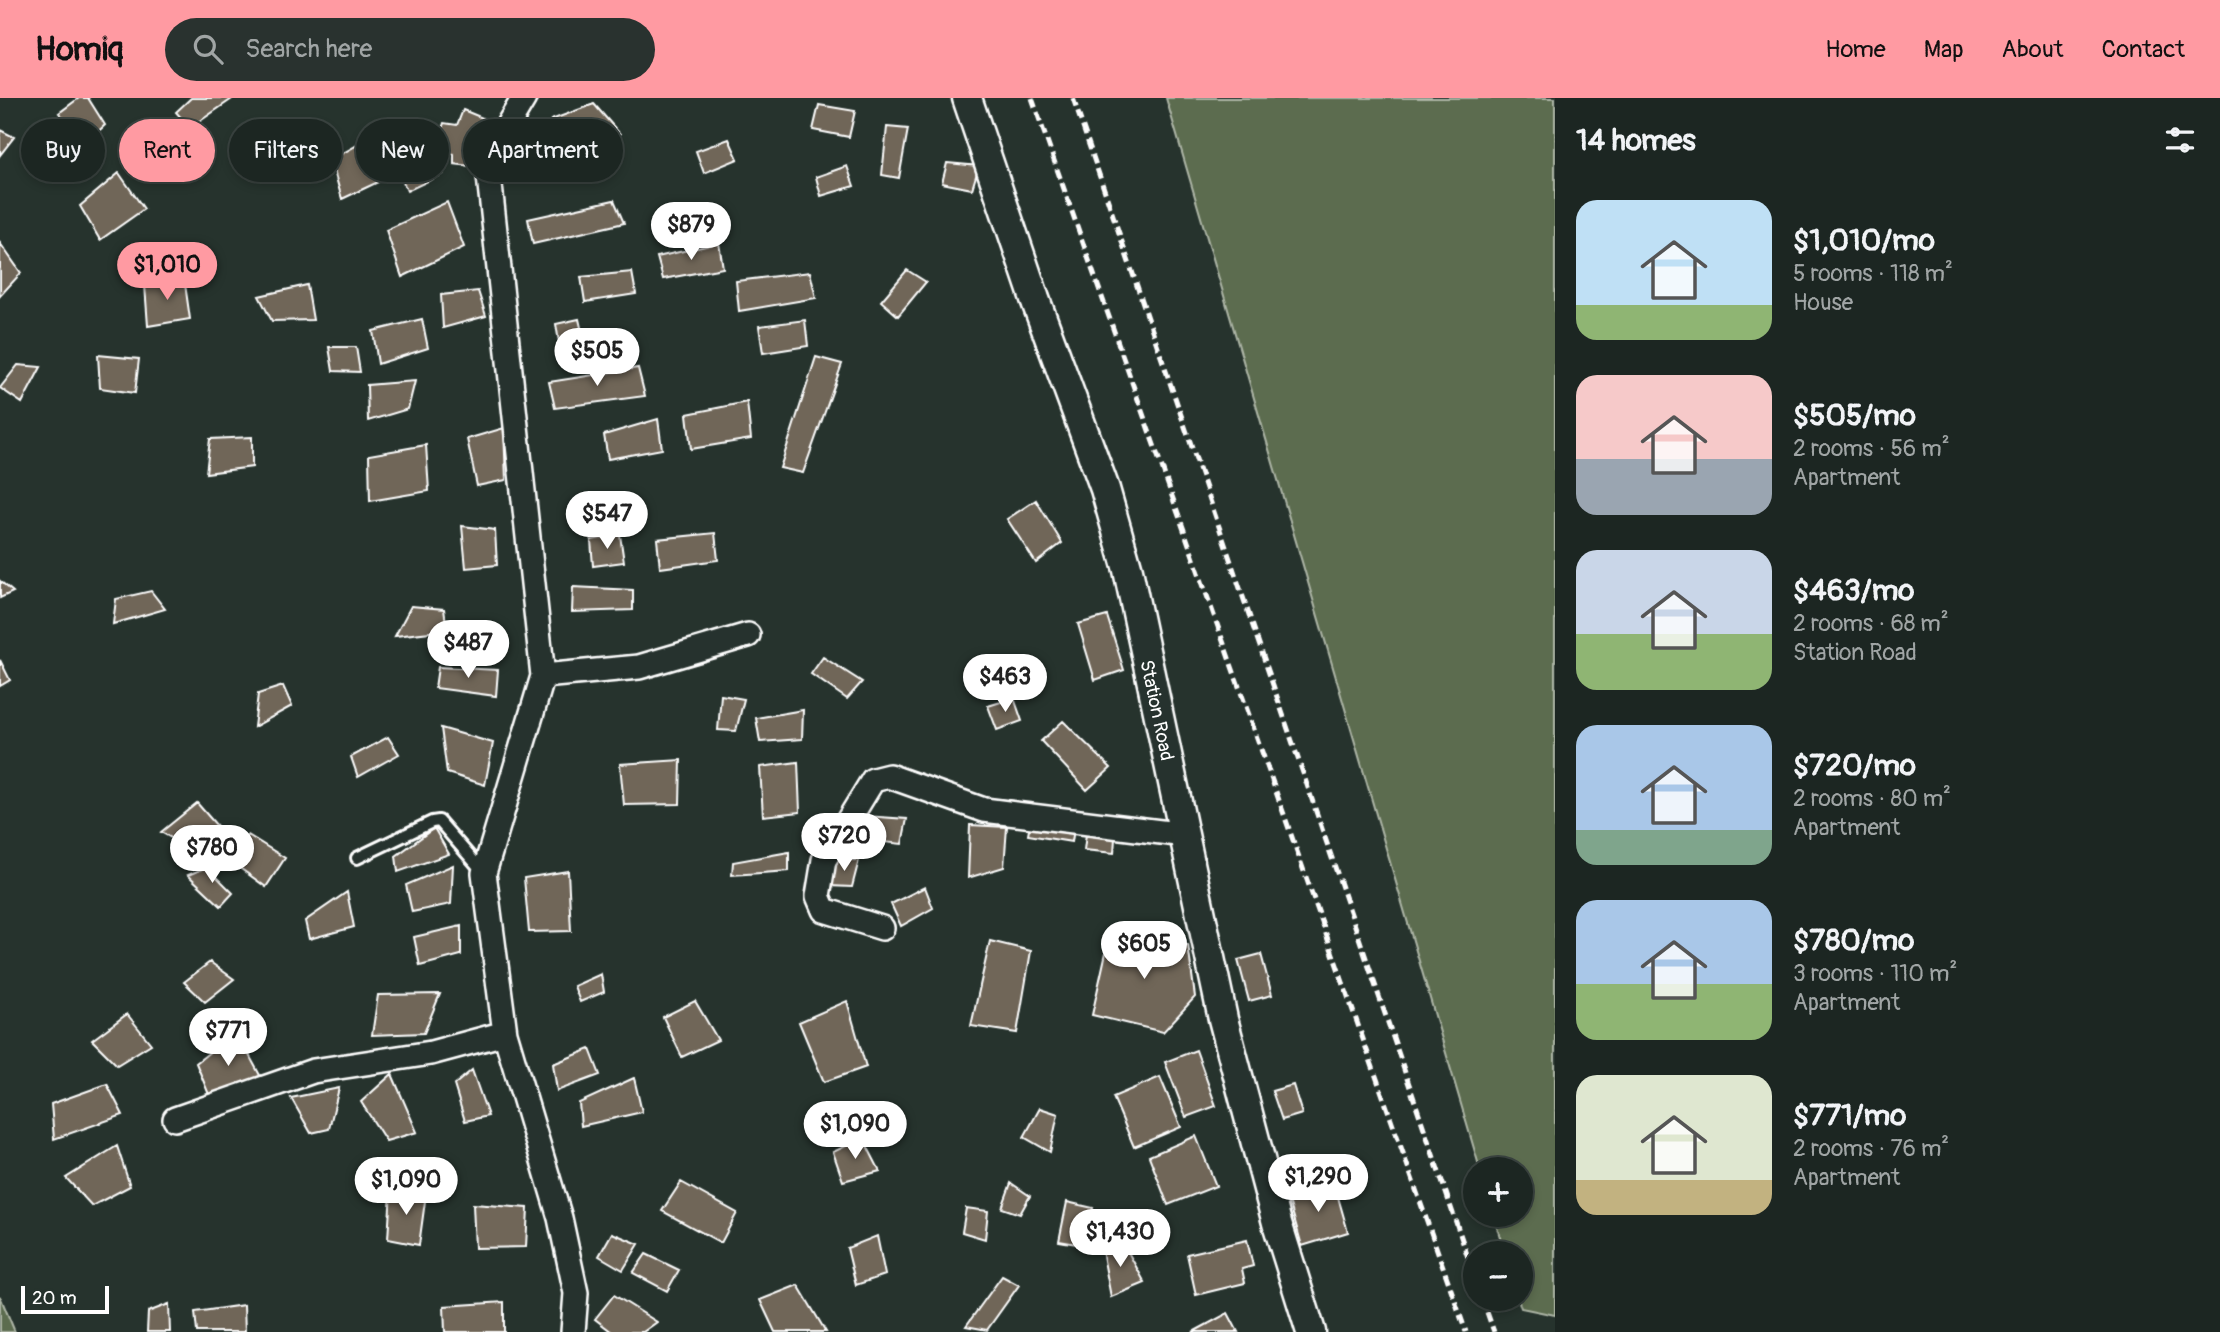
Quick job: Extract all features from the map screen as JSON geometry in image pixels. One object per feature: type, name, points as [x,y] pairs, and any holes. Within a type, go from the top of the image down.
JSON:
[{"type":"street","points":[[524,98],[499,140],[489,176],[543,676],[484,873],[505,1033],[560,1218],[576,1293],[573,1332]]},
{"type":"street","name":"Station Road","points":[[967,98],[1035,299],[1105,489],[1128,570],[1223,1019],[1277,1223],[1311,1332]]},
{"type":"street","points":[[543,676],[639,667],[748,635]]},
{"type":"street","points":[[882,928],[824,910],[818,896],[824,860],[873,780],[888,776],[984,810],[1185,835]]},
{"type":"street","points":[[175,1119],[313,1071],[431,1053],[505,1033]]},
{"type":"lane","points":[[357,858],[439,821],[484,873]]},
{"type":"green space","points":[[1166,98],[1555,98],[1555,1315],[1533,1310],[1533,1241],[1501,1241],[1497,1227],[1533,1227],[1533,1157],[1476,1157]]},
{"type":"green space","points":[[0,1296],[15,1332],[0,1332]]},
{"type":"building","points":[[79,98],[88,98],[101,119],[64,119],[59,113]]},
{"type":"building","points":[[191,98],[232,98],[203,119],[182,119],[176,112]]},
{"type":"building","points":[[594,104],[607,119],[554,119]]},
{"type":"building","points":[[819,105],[855,111],[849,137],[813,130]]},
{"type":"building","points":[[463,110],[485,119],[463,119],[463,165],[454,164],[454,154],[449,153],[449,124],[457,125]]},
{"type":"building","points":[[887,127],[908,129],[899,178],[882,175]]},
{"type":"building","points":[[0,130],[14,137],[0,155]]},
{"type":"building","points":[[729,139],[738,159],[704,173],[696,151]]},
{"type":"building","points":[[356,146],[356,182],[378,182],[342,199],[337,182],[342,182],[342,154]]},
{"type":"building","points":[[947,163],[979,166],[972,189],[942,183]]},
{"type":"building","points":[[847,166],[854,186],[821,196],[816,177]]},
{"type":"building","points":[[119,173],[119,182],[125,182],[144,209],[100,240],[80,206]]},
{"type":"building","points":[[403,182],[426,182],[407,191]]},
{"type":"building","points":[[614,200],[624,223],[533,244],[528,219]]},
{"type":"building","points":[[447,202],[464,247],[402,277],[386,230]]},
{"type":"building","points":[[0,243],[21,273],[0,296]]},
{"type":"building","points":[[719,243],[723,268],[663,279],[657,257]]},
{"type":"building","points":[[907,270],[926,282],[898,316],[881,301]]},
{"type":"building","points":[[632,272],[636,294],[585,302],[581,277]]},
{"type":"building","points":[[810,272],[816,298],[739,311],[736,281]]},
{"type":"building","points":[[184,277],[190,319],[148,326],[145,285]]},
{"type":"building","points":[[307,285],[313,320],[272,321],[259,296]]},
{"type":"building","points":[[478,291],[486,316],[443,328],[441,295]]},
{"type":"building","points":[[422,319],[428,348],[378,364],[373,331]]},
{"type":"building","points":[[579,319],[586,349],[561,354],[556,324]]},
{"type":"building","points":[[805,320],[808,346],[763,353],[759,326]]},
{"type":"building","points":[[329,347],[356,347],[360,372],[333,371]]},
{"type":"building","points":[[98,355],[139,359],[135,393],[100,388]]},
{"type":"building","points":[[816,357],[842,364],[803,473],[780,468]]},
{"type":"building","points":[[18,365],[41,367],[22,403],[0,388]]},
{"type":"building","points":[[638,368],[645,396],[555,408],[549,382]]},
{"type":"building","points":[[415,381],[408,409],[368,421],[367,385]]},
{"type":"building","points":[[747,402],[751,439],[691,449],[687,414]]},
{"type":"building","points":[[658,419],[662,449],[608,459],[604,435]]},
{"type":"building","points":[[504,428],[506,480],[477,486],[467,439]]},
{"type":"building","points":[[252,437],[252,467],[206,473],[210,439]]},
{"type":"building","points":[[426,445],[429,491],[370,501],[369,455]]},
{"type":"building","points":[[1036,500],[1062,543],[1036,563],[1007,519]]},
{"type":"building","points":[[462,526],[495,530],[497,565],[466,568]]},
{"type":"building","points":[[715,533],[718,560],[660,568],[657,539]]},
{"type":"building","points":[[620,535],[624,562],[593,566],[591,540]]},
{"type":"building","points":[[0,581],[13,592],[0,598]]},
{"type":"building","points":[[573,587],[633,590],[633,610],[572,612]]},
{"type":"building","points":[[151,591],[165,609],[113,624],[116,599]]},
{"type":"building","points":[[411,606],[444,609],[447,630],[395,636]]},
{"type":"building","points":[[1107,616],[1124,670],[1095,680],[1078,624]]},
{"type":"building","points":[[823,657],[862,682],[847,699],[811,674]]},
{"type":"building","points":[[0,660],[10,680],[0,686]]},
{"type":"building","points":[[438,667],[498,670],[496,696],[435,688]]},
{"type":"building","points":[[283,686],[292,706],[254,727],[258,694]]},
{"type":"building","points":[[721,695],[744,699],[736,731],[718,730]]},
{"type":"building","points":[[1014,698],[1022,721],[997,730],[988,706]]},
{"type":"building","points":[[803,710],[802,739],[760,742],[756,718]]},
{"type":"building","points":[[1063,721],[1111,768],[1087,790],[1041,741]]},
{"type":"building","points":[[441,728],[493,743],[485,785],[447,773]]},
{"type":"building","points":[[388,737],[399,754],[358,777],[351,757]]},
{"type":"building","points":[[681,760],[680,804],[624,805],[620,764]]},
{"type":"building","points":[[798,762],[800,812],[763,816],[760,767]]},
{"type":"building","points":[[197,803],[224,834],[203,856],[161,832]]},
{"type":"building","points":[[865,816],[907,819],[902,844],[856,839]]},
{"type":"building","points":[[1030,824],[1074,828],[1072,842],[1028,835]]},
{"type":"building","points":[[970,825],[1007,827],[1004,867],[968,878]]},
{"type":"building","points":[[434,828],[449,854],[398,872],[396,856]]},
{"type":"building","points":[[1086,834],[1115,838],[1114,853],[1084,850]]},
{"type":"building","points":[[248,835],[285,858],[266,887],[223,856]]},
{"type":"building","points":[[789,852],[789,871],[732,875],[733,862]]},
{"type":"building","points":[[834,860],[859,860],[852,887],[829,886]]},
{"type":"building","points":[[453,865],[451,904],[412,912],[406,885]]},
{"type":"building","points":[[207,867],[233,893],[221,906],[188,875]]},
{"type":"building","points":[[568,871],[571,931],[529,932],[524,878]]},
{"type":"building","points":[[925,887],[933,908],[901,926],[891,904]]},
{"type":"building","points":[[347,892],[354,927],[309,939],[305,921]]},
{"type":"building","points":[[461,926],[461,955],[420,966],[414,937]]},
{"type":"building","points":[[1111,930],[1188,945],[1195,997],[1163,1032],[1092,1015]]},
{"type":"building","points":[[990,941],[1031,951],[1017,1033],[971,1026]]},
{"type":"building","points":[[1261,954],[1272,995],[1249,1001],[1238,960]]},
{"type":"building","points":[[210,962],[234,979],[205,1002],[184,982]]},
{"type":"building","points":[[601,974],[604,992],[580,1002],[574,986]]},
{"type":"building","points":[[440,994],[424,1033],[372,1035],[378,995]]},
{"type":"building","points":[[695,1001],[718,1040],[682,1057],[663,1017]]},
{"type":"building","points":[[847,1001],[866,1067],[824,1082],[799,1022]]},
{"type":"building","points":[[127,1014],[151,1044],[117,1065],[92,1040]]},
{"type":"building","points":[[236,1031],[262,1079],[212,1102],[196,1063]]},
{"type":"building","points":[[590,1049],[600,1075],[557,1091],[553,1064]]},
{"type":"building","points":[[1196,1050],[1216,1106],[1186,1117],[1165,1062]]},
{"type":"building","points":[[472,1070],[488,1116],[465,1121],[454,1085]]},
{"type":"building","points":[[392,1074],[417,1132],[386,1141],[361,1102]]},
{"type":"building","points":[[1160,1077],[1181,1127],[1134,1147],[1113,1097]]},
{"type":"building","points":[[634,1078],[642,1112],[581,1126],[579,1103]]},
{"type":"building","points":[[107,1084],[123,1115],[54,1139],[51,1104]]},
{"type":"building","points":[[1293,1085],[1302,1114],[1282,1120],[1272,1091]]},
{"type":"building","points":[[339,1088],[329,1129],[311,1133],[291,1098]]},
{"type":"building","points":[[1040,1108],[1058,1114],[1050,1152],[1024,1137]]},
{"type":"building","points":[[1196,1136],[1216,1186],[1168,1205],[1149,1156]]},
{"type":"building","points":[[863,1138],[880,1171],[843,1181],[833,1152]]},
{"type":"building","points":[[117,1146],[130,1186],[92,1206],[66,1178]]},
{"type":"building","points":[[681,1182],[737,1213],[721,1243],[662,1211]]},
{"type":"building","points":[[1011,1183],[1030,1196],[1020,1214],[1002,1208]]},
{"type":"building","points":[[1334,1183],[1348,1232],[1302,1246],[1288,1197]]},
{"type":"building","points":[[391,1191],[426,1194],[419,1245],[388,1239]]},
{"type":"building","points":[[1067,1202],[1093,1208],[1083,1245],[1059,1241]]},
{"type":"building","points":[[473,1204],[528,1208],[526,1247],[475,1248]]},
{"type":"building","points":[[966,1208],[988,1211],[985,1239],[962,1232]]},
{"type":"building","points":[[612,1233],[639,1244],[623,1270],[599,1256]]},
{"type":"building","points":[[877,1236],[885,1275],[856,1285],[847,1248]]},
{"type":"building","points":[[1247,1240],[1253,1266],[1242,1269],[1245,1283],[1196,1295],[1187,1254]]},
{"type":"building","points":[[1122,1241],[1145,1283],[1111,1297],[1101,1245]]},
{"type":"building","points":[[646,1254],[679,1270],[667,1291],[633,1273]]},
{"type":"building","points":[[1002,1276],[1019,1285],[987,1330],[966,1326]]},
{"type":"building","points":[[798,1285],[826,1332],[775,1332],[760,1300]]},
{"type":"building","points":[[614,1295],[657,1322],[643,1332],[612,1332],[595,1319]]},
{"type":"building","points":[[504,1302],[504,1332],[445,1332],[444,1306]]},
{"type":"building","points":[[169,1304],[170,1332],[147,1332],[148,1312]]},
{"type":"building","points":[[244,1305],[245,1332],[197,1332],[195,1312]]},
{"type":"building","points":[[1228,1313],[1238,1332],[1193,1332]]},
{"type":"railway","points":[[1032,98],[1466,1332]]},
{"type":"railway","points":[[1073,98],[1463,1243]]},
{"type":"railway","points":[[1487,1311],[1494,1332]]}]
